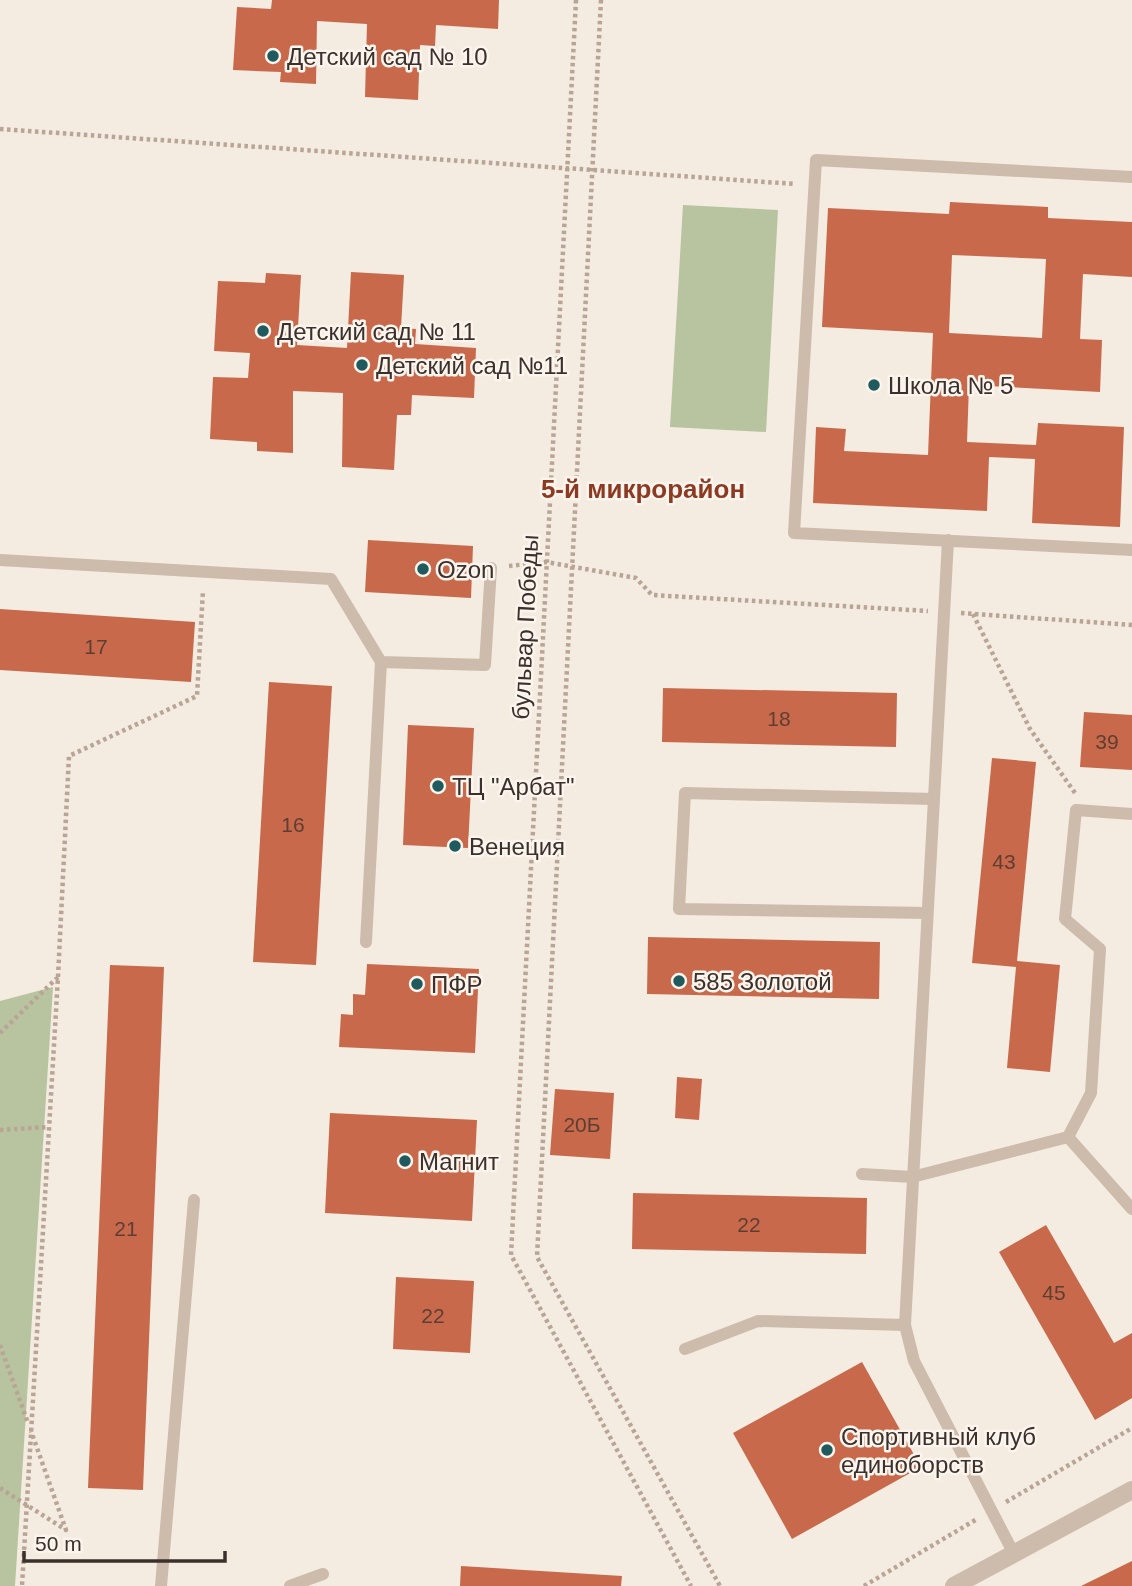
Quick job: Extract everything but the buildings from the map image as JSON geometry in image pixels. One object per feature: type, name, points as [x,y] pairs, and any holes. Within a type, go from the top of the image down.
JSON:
[{"type":"street","points":[[954,1586],[1132,1490]]},
{"type":"lane","points":[[1132,177],[816,160],[794,533],[1132,550]]},
{"type":"lane","points":[[948,540],[905,1325],[914,1361],[1014,1554]]},
{"type":"lane","points":[[0,560],[331,579],[381,662],[366,942]]},
{"type":"lane","points":[[381,662],[485,665],[491,568]]},
{"type":"lane","points":[[927,913],[680,909],[685,793],[934,799]]},
{"type":"lane","points":[[862,1174],[912,1177],[1068,1136],[1091,1093],[1100,949],[1065,919],[1076,810],[1132,814]]},
{"type":"lane","points":[[1068,1136],[1132,1209]]},
{"type":"lane","points":[[161,1586],[194,1200]]},
{"type":"lane","points":[[685,1349],[758,1321],[905,1325]]},
{"type":"lane","points":[[290,1586],[323,1574]]},
{"type":"path","name":"бульвар Победы","points":[[576,0],[510,1255],[691,1586]]},
{"type":"path","points":[[601,0],[537,1257],[720,1586]]},
{"type":"path","points":[[0,130],[814,186]]},
{"type":"path","points":[[491,568],[546,562],[572,566],[636,578],[652,595],[1132,625]]},
{"type":"path","points":[[22,1586],[69,756],[197,696],[204,572]]},
{"type":"path","points":[[973,614],[1030,729],[1088,811]]},
{"type":"path","points":[[0,1033],[58,977]]},
{"type":"path","points":[[0,1130],[48,1127]]},
{"type":"path","points":[[0,1345],[66,1530],[0,1488]]},
{"type":"green space","points":[[683,205],[778,210],[766,432],[670,427]]},
{"type":"green space","points":[[53,987],[15,1586],[0,1586],[0,1001]]},
{"type":"place","name":"Детский сад № 10","points":[[273,56]]},
{"type":"place","name":"Детский сад № 11","points":[[263,331]]},
{"type":"place","name":"Детский сад №11","points":[[362,365]]},
{"type":"place","name":"Школа № 5","points":[[874,385]]},
{"type":"place","name":"Ozon","points":[[423,569]]},
{"type":"place","name":"ТЦ \"Арбат\"","points":[[438,786]]},
{"type":"place","name":"Венеция","points":[[455,846]]},
{"type":"place","name":"585 Золотой","points":[[679,981]]},
{"type":"place","name":"ПФР","points":[[417,984]]},
{"type":"place","name":"Магнит","points":[[405,1161]]},
{"type":"place","name":"Спортивный клуб единоборств","points":[[827,1450]]},
{"type":"district","name":"5-й микрорайон","points":[[643,489]]}]
